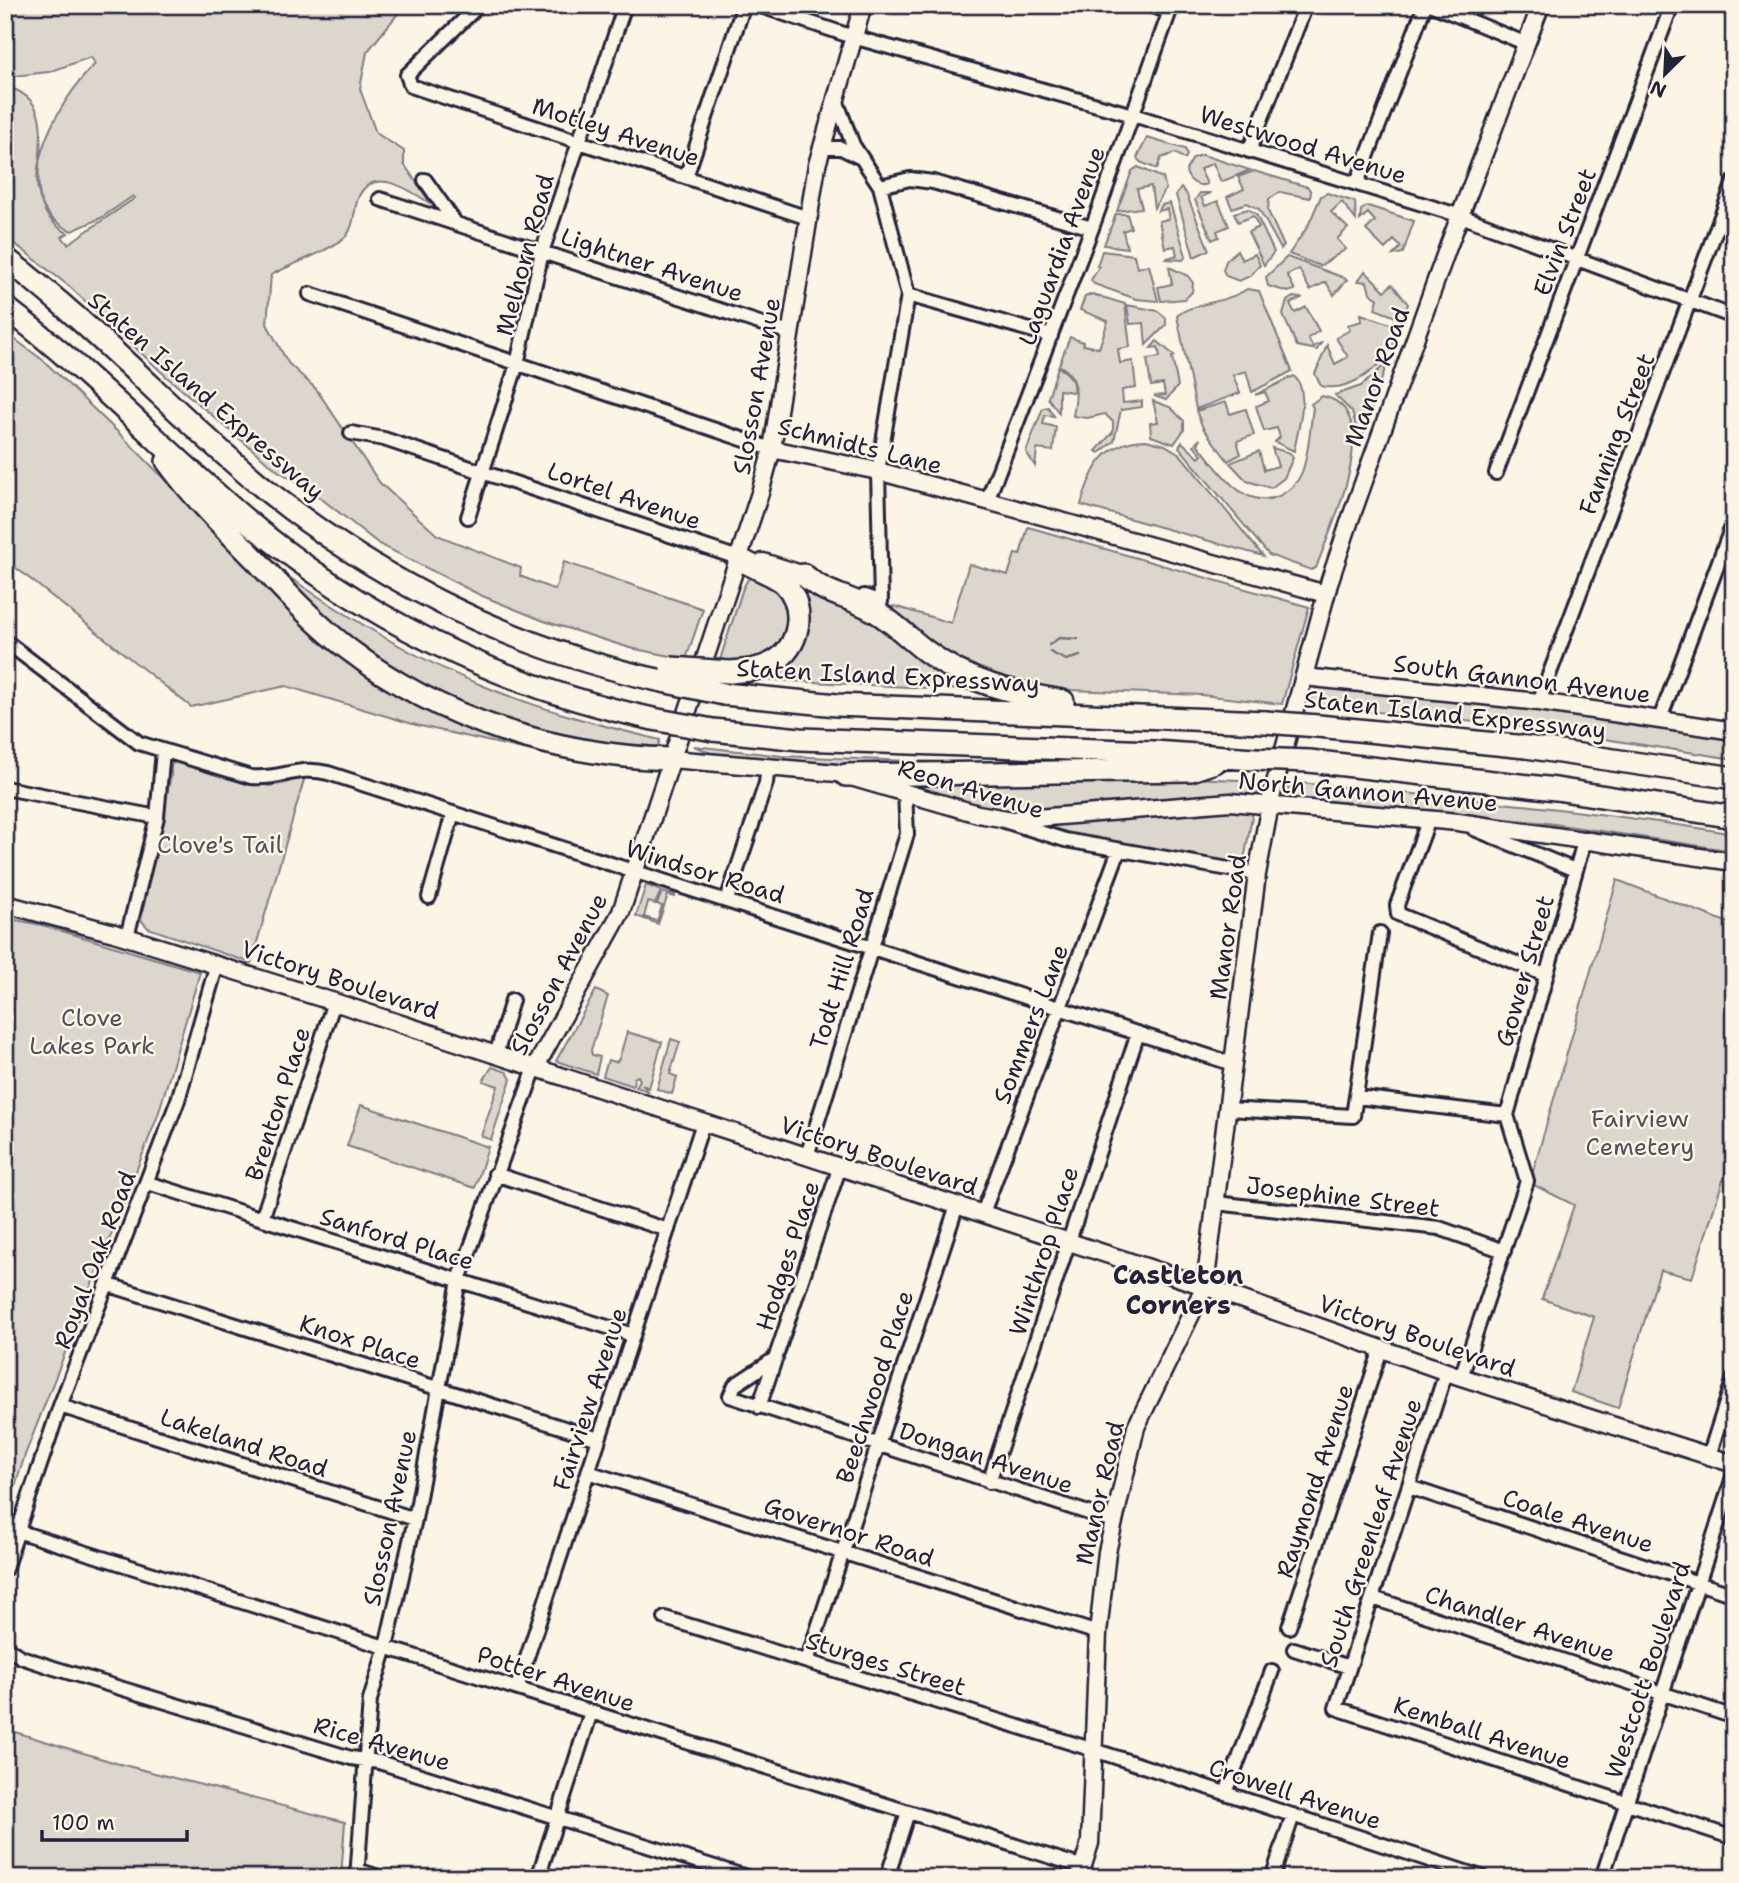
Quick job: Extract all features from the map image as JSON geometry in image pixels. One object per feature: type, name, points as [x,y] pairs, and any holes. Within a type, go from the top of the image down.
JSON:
[{"type":"highway","name":"Staten Island Expressway","points":[[5,258],[57,300],[239,468],[323,533],[383,571],[445,604],[526,640],[609,667],[669,675],[724,694],[837,705],[1155,716],[1318,726],[1549,750],[1734,778]]},
{"type":"highway","points":[[5,307],[84,372],[148,433],[266,537],[383,615],[460,655],[525,682],[653,719],[713,730],[783,738],[1309,761],[1556,789],[1734,817]]},
{"type":"highway","points":[[148,433],[187,490],[309,615],[349,650],[392,680],[444,708],[483,724],[591,751],[671,759]]},
{"type":"highway","points":[[669,675],[760,668],[778,659],[793,642],[798,621],[796,603],[785,583],[738,558]]},
{"type":"highway","points":[[804,575],[821,589],[878,613],[935,658],[975,680],[1021,694],[1155,716]]},
{"type":"highway","points":[[845,775],[1191,770],[1227,757]]},
{"type":"street","name":"Motley Avenue","points":[[479,5],[407,75],[411,86],[808,218]]},
{"type":"street","name":"Melhorn Road","points":[[468,517],[517,364],[542,252],[625,5]]},
{"type":"street","points":[[686,177],[744,5]]},
{"type":"street","name":"Westwood Avenue","points":[[758,5],[853,37],[1133,115],[1461,216],[1734,317]]},
{"type":"street","points":[[863,5],[835,97],[859,158],[880,186],[908,295],[877,471]]},
{"type":"street","points":[[1149,5],[1171,9]]},
{"type":"street","points":[[1249,151],[1306,5]]},
{"type":"street","points":[[1357,183],[1425,5]]},
{"type":"street","points":[[1432,5],[1527,44]]},
{"type":"street","name":"Manor Road","points":[[1081,1872],[1090,1843],[1098,1633],[1113,1521],[1136,1427],[1205,1286],[1257,874],[1270,805],[1326,594],[1393,399],[1541,5]]},
{"type":"street","name":"Elvin Street","points":[[1496,473],[1672,5]]},
{"type":"street","name":"Laguardia Avenue","points":[[988,501],[1092,228],[1171,9]]},
{"type":"street","name":"Slosson Avenue","points":[[357,1874],[370,1700],[386,1647],[415,1519],[459,1280],[535,1068],[610,934],[634,873],[738,558],[772,449],[808,218],[821,148],[835,97]]},
{"type":"street","points":[[821,148],[841,149],[859,158]]},
{"type":"street","points":[[425,180],[456,224]]},
{"type":"street","points":[[880,186],[910,180],[933,182],[1092,228]]},
{"type":"street","name":"Fanning Street","points":[[1539,702],[1734,181]]},
{"type":"street","name":"Lightner Avenue","points":[[380,199],[790,333]]},
{"type":"street","name":"Schmidts Lane","points":[[310,295],[772,449],[877,471],[1326,594]]},
{"type":"street","points":[[908,295],[1051,336]]},
{"type":"street","name":"Lortel Avenue","points":[[351,433],[384,439],[738,558],[804,575],[881,602],[877,471]]},
{"type":"street","points":[[1660,719],[1734,521]]},
{"type":"street","name":"Windsor Road","points":[[5,641],[128,737],[163,751],[269,779],[309,768],[1233,1064]]},
{"type":"street","name":"South Gannon Avenue","points":[[1304,677],[1539,702],[1734,731]]},
{"type":"street","points":[[127,937],[158,817],[163,751]]},
{"type":"street","name":"Reon Avenue","points":[[671,759],[845,775],[998,818],[1038,834],[1257,874]]},
{"type":"street","points":[[727,900],[766,783],[768,766]]},
{"type":"street","points":[[5,788],[158,817]]},
{"type":"street","name":"Todt Hill Road","points":[[807,1156],[907,834],[905,793]]},
{"type":"street","name":"North Gannon Avenue","points":[[998,818],[1043,819],[1209,802],[1270,805],[1458,822],[1585,838],[1734,862]]},
{"type":"street","points":[[429,897],[453,813]]},
{"type":"street","points":[[1429,819],[1396,905],[1398,914],[1545,975]]},
{"type":"street","points":[[1458,822],[1575,870]]},
{"type":"street","name":"Gower Street","points":[[1507,1115],[1585,838]]},
{"type":"street","name":"Sommers Lane","points":[[983,1213],[1119,849]]},
{"type":"street","name":"Victory Boulevard","points":[[5,904],[36,910],[217,964],[1205,1286],[1453,1374],[1734,1464]]},
{"type":"street","points":[[1227,1109],[1353,1116],[1380,933]]},
{"type":"street","name":"Royal Oak Road","points":[[5,1569],[60,1406],[109,1285],[178,1100],[217,964]]},
{"type":"street","points":[[496,1055],[512,1000]]},
{"type":"street","name":"Brenton Place","points":[[262,1219],[334,1002]]},
{"type":"street","name":"Winthrop Place","points":[[989,1482],[1138,1033]]},
{"type":"street","points":[[1357,1097],[1507,1115]]},
{"type":"street","name":"South Greenleaf Avenue","points":[[1336,1708],[1409,1487],[1504,1251],[1527,1181],[1507,1115]]},
{"type":"street","name":"Fairview Avenue","points":[[517,1688],[703,1123]]},
{"type":"street","name":"Hodges Place","points":[[759,1407],[840,1167]]},
{"type":"street","points":[[495,1174],[668,1230]]},
{"type":"street","name":"Sanford Place","points":[[148,1183],[633,1335]]},
{"type":"street","name":"Josephine Street","points":[[1216,1203],[1439,1228],[1504,1251]]},
{"type":"street","name":"Beechwood Place","points":[[807,1661],[957,1205]]},
{"type":"street","name":"Knox Place","points":[[109,1285],[599,1439]]},
{"type":"street","name":"Raymond Avenue","points":[[1289,1627],[1381,1349]]},
{"type":"street","name":"Hodges Place","points":[[729,1393],[735,1385],[776,1358]]},
{"type":"street","points":[[1709,1456],[1734,1378]]},
{"type":"street","name":"Dongan Avenue","points":[[729,1393],[733,1398],[878,1447],[1113,1521]]},
{"type":"street","name":"Lakeland Road","points":[[60,1406],[415,1519]]},
{"type":"street","name":"Governor Road","points":[[588,1472],[1098,1633]]},
{"type":"street","name":"Westcott Boulevard","points":[[1602,1878],[1734,1474]]},
{"type":"street","name":"Coale Avenue","points":[[1409,1487],[1734,1595]]},
{"type":"street","name":"Potter Avenue","points":[[17,1531],[908,1812],[1081,1872]]},
{"type":"street","name":"Chandler Avenue","points":[[1373,1598],[1734,1717]]},
{"type":"street","name":"Sturges Street","points":[[665,1618],[1094,1750]]},
{"type":"street","name":"Rice Avenue","points":[[5,1647],[21,1657],[43,1664],[557,1817],[750,1878]]},
{"type":"street","points":[[1294,1649],[1349,1667]]},
{"type":"street","points":[[1226,1793],[1272,1671]]},
{"type":"street","name":"Kemball Avenue","points":[[1336,1708],[1734,1838]]},
{"type":"street","points":[[538,1878],[591,1712]]},
{"type":"street","name":"Crowell Avenue","points":[[1094,1750],[1484,1878]]},
{"type":"street","points":[[887,1878],[908,1812]]},
{"type":"street","points":[[1272,1878],[1293,1815]]},
{"type":"street","points":[[357,1874],[382,1878]]},
{"type":"green space","points":[[5,5],[405,5],[367,52],[360,89],[376,133],[404,151],[404,164],[431,204],[395,184],[375,182],[367,186],[360,194],[347,235],[322,251],[271,275],[267,324],[288,363],[316,389],[380,483],[437,535],[521,568],[520,576],[555,590],[564,562],[703,609],[686,659],[630,648],[544,621],[480,595],[379,544],[309,489],[278,471],[168,378],[70,287],[5,236],[5,86],[27,97],[38,113],[41,133],[39,165],[52,126],[65,102],[95,64],[91,57],[49,72],[5,77]],"holes":[[[133,196],[135,198],[68,244],[62,237],[68,233],[49,217],[41,200],[51,217],[72,231],[101,218]]]},
{"type":"green space","points":[[1147,138],[1185,149],[1187,155],[1185,159],[1175,153],[1161,158],[1157,169],[1140,162],[1137,158]]},
{"type":"green space","points":[[1201,155],[1250,170],[1221,182],[1213,163],[1200,169],[1207,184],[1196,184],[1188,177],[1186,170],[1193,158]]},
{"type":"green space","points":[[1138,167],[1163,178],[1166,189],[1154,208],[1151,186],[1137,189],[1142,208],[1117,211],[1132,171]]},
{"type":"green space","points":[[1254,171],[1308,187],[1311,192],[1310,198],[1280,192],[1269,199],[1268,211],[1284,246],[1281,249],[1259,209],[1247,203],[1232,208],[1227,197],[1244,189],[1238,177]]},
{"type":"green space","points":[[1181,188],[1186,193],[1209,250],[1194,257],[1176,195]]},
{"type":"green space","points":[[1200,193],[1211,193],[1201,197],[1205,206],[1218,201],[1229,226],[1217,231],[1219,237],[1212,240],[1195,200]]},
{"type":"green space","points":[[1327,193],[1355,202],[1356,220],[1342,202],[1331,212],[1348,228],[1337,239],[1346,249],[1320,266],[1289,254],[1308,226],[1321,196]]},
{"type":"green space","points":[[1170,203],[1186,256],[1183,260],[1165,259],[1177,255],[1175,246],[1165,248],[1159,221],[1169,219],[1167,209],[1158,211],[1162,205]]},
{"type":"green space","points":[[1368,206],[1414,221],[1403,253],[1393,255],[1401,247],[1394,240],[1385,249],[1366,230],[1375,221],[1368,213],[1360,220],[1361,210]]},
{"type":"green space","points":[[1248,209],[1256,214],[1274,252],[1264,265],[1248,232],[1259,227],[1253,216],[1238,222],[1234,213]]},
{"type":"green space","points":[[1116,214],[1127,214],[1131,228],[1123,231],[1127,248],[1104,245]]},
{"type":"green space","points":[[1237,250],[1242,260],[1255,254],[1260,265],[1250,276],[1239,281],[1226,276],[1223,270],[1226,261]]},
{"type":"green space","points":[[1102,251],[1134,255],[1137,268],[1149,265],[1158,301],[1136,299],[1094,284],[1091,280],[1099,267],[1097,266]]},
{"type":"green space","points":[[1287,257],[1347,280],[1334,295],[1326,282],[1310,290],[1299,269],[1287,275],[1295,290],[1288,292],[1268,286],[1266,277]]},
{"type":"green space","points":[[1169,267],[1188,276],[1193,283],[1192,292],[1185,299],[1161,301],[1158,287],[1172,284]]},
{"type":"green space","points":[[1365,271],[1385,291],[1392,284],[1408,304],[1403,320],[1375,309],[1378,299],[1370,293],[1367,282],[1358,281]]},
{"type":"green space","points":[[1247,289],[1259,291],[1292,371],[1252,392],[1246,371],[1233,375],[1240,393],[1196,409],[1177,316],[1191,308],[1239,294]]},
{"type":"green space","points":[[1092,294],[1125,304],[1130,347],[1118,349],[1120,363],[1133,361],[1136,388],[1122,390],[1123,403],[1142,401],[1142,407],[1121,410],[1114,441],[1099,453],[1096,451],[1113,432],[1113,422],[1105,414],[1087,418],[1073,416],[1076,393],[1074,381],[1059,365],[1070,337],[1083,342],[1083,345],[1099,348],[1108,321],[1080,310],[1085,297]]},
{"type":"green space","points":[[1293,297],[1301,298],[1290,304],[1295,313],[1306,307],[1319,331],[1308,338],[1313,347],[1321,343],[1317,350],[1297,346],[1283,315],[1287,301]]},
{"type":"green space","points":[[1127,305],[1158,311],[1166,318],[1166,325],[1146,345],[1144,323],[1130,324]]},
{"type":"green space","points":[[1361,314],[1399,327],[1390,350],[1371,371],[1359,379],[1346,385],[1321,386],[1315,374],[1327,345],[1335,364],[1348,357],[1336,338],[1350,330],[1347,325],[1362,321]]},
{"type":"green space","points":[[5,332],[44,361],[277,593],[420,704],[650,766],[650,770],[518,748],[416,725],[286,686],[191,707],[5,559]]},
{"type":"green space","points":[[1157,341],[1175,356],[1172,357],[1178,386],[1166,400],[1154,396],[1165,395],[1163,384],[1151,386],[1147,359],[1160,357],[1158,347],[1151,348]]},
{"type":"green space","points":[[1387,363],[1360,442],[1352,412],[1335,395],[1361,386]]},
{"type":"green space","points":[[1058,367],[1070,377],[1073,384],[1073,392],[1059,390],[1059,413],[1048,398]]},
{"type":"green space","points":[[1294,376],[1302,391],[1302,401],[1294,451],[1275,442],[1280,437],[1277,428],[1264,431],[1256,406],[1269,401],[1265,392],[1255,395]]},
{"type":"green space","points":[[1322,396],[1342,406],[1351,423],[1353,446],[1341,500],[1316,568],[1311,570],[1269,555],[1179,447],[1182,442],[1199,458],[1202,455],[1194,445],[1200,439],[1198,445],[1232,485],[1243,493],[1266,499],[1279,496],[1293,486],[1302,472],[1309,440],[1313,408],[1311,404]]},
{"type":"green space","points":[[1153,401],[1170,407],[1184,421],[1184,430],[1174,444],[1151,436],[1150,423],[1158,422]]},
{"type":"green space","points":[[1226,402],[1230,414],[1246,409],[1254,435],[1237,441],[1241,454],[1228,461],[1203,428],[1196,411]]},
{"type":"green space","points":[[1048,407],[1054,416],[1045,415],[1043,424],[1056,427],[1053,451],[1037,449],[1035,466],[1026,452],[1043,408]]},
{"type":"green space","points":[[1146,440],[1165,445],[1180,454],[1263,556],[1081,505],[1089,480],[1102,459],[1120,446]]},
{"type":"green space","points":[[1272,448],[1290,453],[1293,458],[1284,478],[1271,488],[1247,481],[1230,463],[1259,451],[1264,470],[1278,466]]},
{"type":"green space","points":[[1028,527],[1309,607],[1282,704],[1201,695],[1043,689],[973,672],[829,587],[890,608],[894,606],[951,623],[969,564],[1008,575],[1015,554],[1020,555]]},
{"type":"green space","points":[[781,574],[878,617],[987,691],[753,679],[799,640]]},
{"type":"green space","points":[[286,575],[360,623],[437,666],[533,704],[660,740],[657,749],[588,742],[519,723],[480,716],[385,669],[283,581]]},
{"type":"green space","points":[[755,577],[784,591],[790,630],[767,658],[718,666],[743,588],[748,579]]},
{"type":"green space","points":[[1318,685],[1468,699],[1734,738],[1734,759],[1533,728],[1309,705]]},
{"type":"green space","points":[[694,746],[782,756],[1037,766],[858,768],[710,753]]},
{"type":"green space","name":"Clove's Tail","points":[[179,759],[269,786],[286,783],[306,773],[251,963],[148,928],[141,920],[171,765]]},
{"type":"green space","points":[[1169,777],[1261,781],[1257,796],[1196,797],[1045,811],[991,808],[921,790],[917,786]]},
{"type":"green space","points":[[1289,782],[1512,804],[1678,825],[1734,834],[1734,851],[1547,823],[1288,797]]},
{"type":"green space","points":[[1208,809],[1253,811],[1243,866],[1059,835],[1038,825]]},
{"type":"green space","name":"Fairview Cemetery","points":[[1617,880],[1734,925],[1734,1145],[1692,1278],[1660,1270],[1618,1408],[1571,1392],[1594,1317],[1542,1299],[1574,1205],[1534,1185],[1533,1171]]},
{"type":"green space","points":[[646,885],[661,891],[655,904],[648,902],[644,917],[657,921],[662,906],[657,904],[662,892],[675,895],[668,895],[658,924],[636,916]]},
{"type":"green space","name":"Clove Lakes Park","points":[[5,918],[42,925],[200,972],[158,1115],[25,1455],[5,1517]]},
{"type":"green space","points":[[596,990],[608,996],[591,1050],[592,1055],[600,1057],[596,1074],[556,1061]]},
{"type":"green space","points":[[627,1032],[662,1042],[649,1088],[642,1084],[648,1091],[636,1087],[640,1080],[638,1076],[634,1078],[633,1086],[603,1076],[608,1060],[616,1062],[619,1059]]},
{"type":"green space","points":[[671,1039],[680,1042],[670,1074],[677,1077],[672,1094],[657,1089]]},
{"type":"green space","points":[[492,1067],[507,1072],[511,1079],[491,1140],[481,1136],[498,1086],[483,1081]]},
{"type":"green space","points":[[361,1105],[488,1147],[475,1188],[347,1146]]},
{"type":"green space","points":[[5,1729],[116,1763],[345,1822],[341,1878],[5,1878]]},
{"type":"waterway","points":[[1049,645],[1059,638],[1078,639]]},
{"type":"waterway","points":[[1050,652],[1066,660],[1080,656]]},
{"type":"district","name":"Castleton Corners","points":[[1178,1289]]}]
